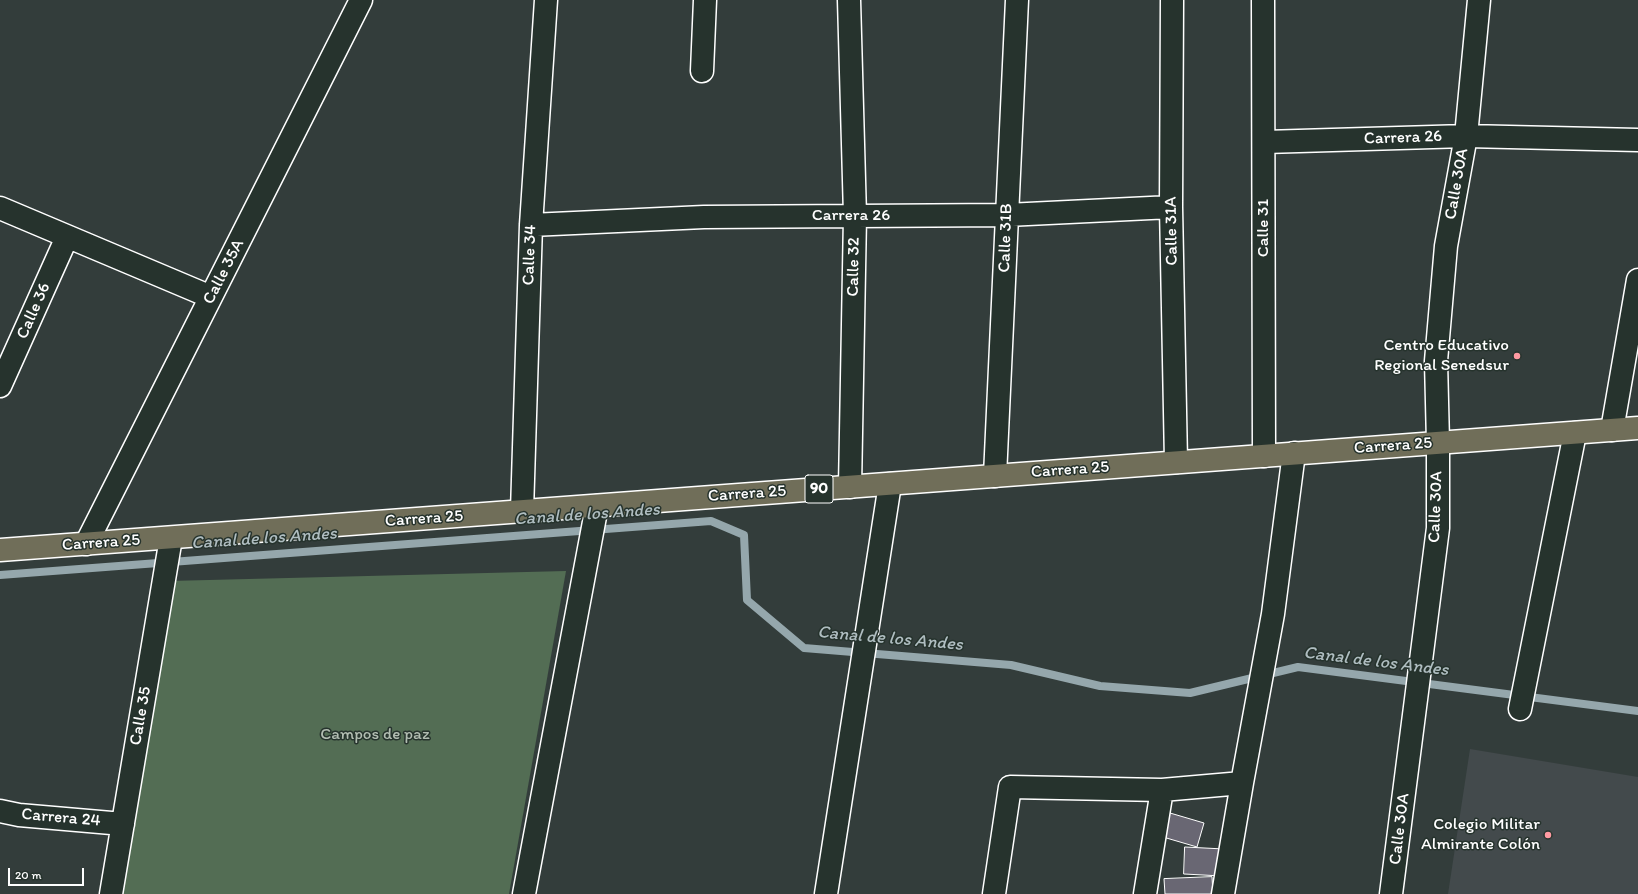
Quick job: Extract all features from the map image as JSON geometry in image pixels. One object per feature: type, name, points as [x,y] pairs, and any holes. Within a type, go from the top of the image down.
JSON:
[{"type":"main road","name":"Carrera 25","points":[[0,550],[1638,428]]},
{"type":"street","name":"Calle 35A","points":[[86,544],[361,0]]},
{"type":"street","name":"Calle 34","points":[[522,511],[531,225],[546,0]]},
{"type":"street","points":[[702,72],[705,0]]},
{"type":"street","name":"Calle 32","points":[[849,0],[855,216],[850,487]]},
{"type":"street","name":"Calle 31B","points":[[996,476],[1017,0]]},
{"type":"street","name":"Calle 31A","points":[[1172,0],[1171,207],[1176,462]]},
{"type":"street","name":"Calle 31","points":[[1264,0],[1264,456]]},
{"type":"street","name":"Calle 30A","points":[[1391,894],[1438,528],[1436,361],[1446,246],[1466,136],[1479,0]]},
{"type":"street","name":"Carrera 26","points":[[1265,142],[1466,136],[1638,140]]},
{"type":"street","name":"Carrera 26","points":[[531,225],[704,217],[1007,215],[1171,207]]},
{"type":"street","points":[[0,208],[211,297]]},
{"type":"street","name":"Calle 36","points":[[0,386],[67,237]]},
{"type":"street","points":[[1612,430],[1638,280]]},
{"type":"street","points":[[1520,709],[1574,433]]},
{"type":"street","points":[[1223,894],[1273,614],[1294,453]]},
{"type":"street","points":[[826,894],[890,484]]},
{"type":"street","points":[[524,894],[597,506]]},
{"type":"street","name":"Calle 35","points":[[111,894],[171,538]]},
{"type":"street","points":[[994,894],[1010,787],[1162,790],[1242,783]]},
{"type":"street","points":[[1145,894],[1162,790]]},
{"type":"street","name":"Carrera 24","points":[[0,811],[19,815],[123,824]]},
{"type":"shaded area","name":"Colegio Militar Almirante Colón","points":[[1470,749],[1638,777],[1638,894],[1448,894]]},
{"type":"green space","name":"Campos de paz","points":[[566,571],[509,894],[116,894],[169,581]]},
{"type":"building","points":[[1170,813],[1204,823],[1197,847],[1163,837]]},
{"type":"building","points":[[1185,847],[1224,849],[1222,876],[1184,874]]},
{"type":"building","points":[[1212,877],[1213,894],[1165,894],[1164,879]]},
{"type":"waterway","name":"Canal de los Andes","points":[[0,575],[711,521],[744,535],[747,600],[804,648],[1011,665],[1100,686],[1190,693],[1298,667],[1638,711]]},
{"type":"place","name":"Centro Educativo Regional Senedsur","points":[[1517,356]]},
{"type":"place","name":"Colegio Militar Almirante Colón","points":[[1548,835]]}]
